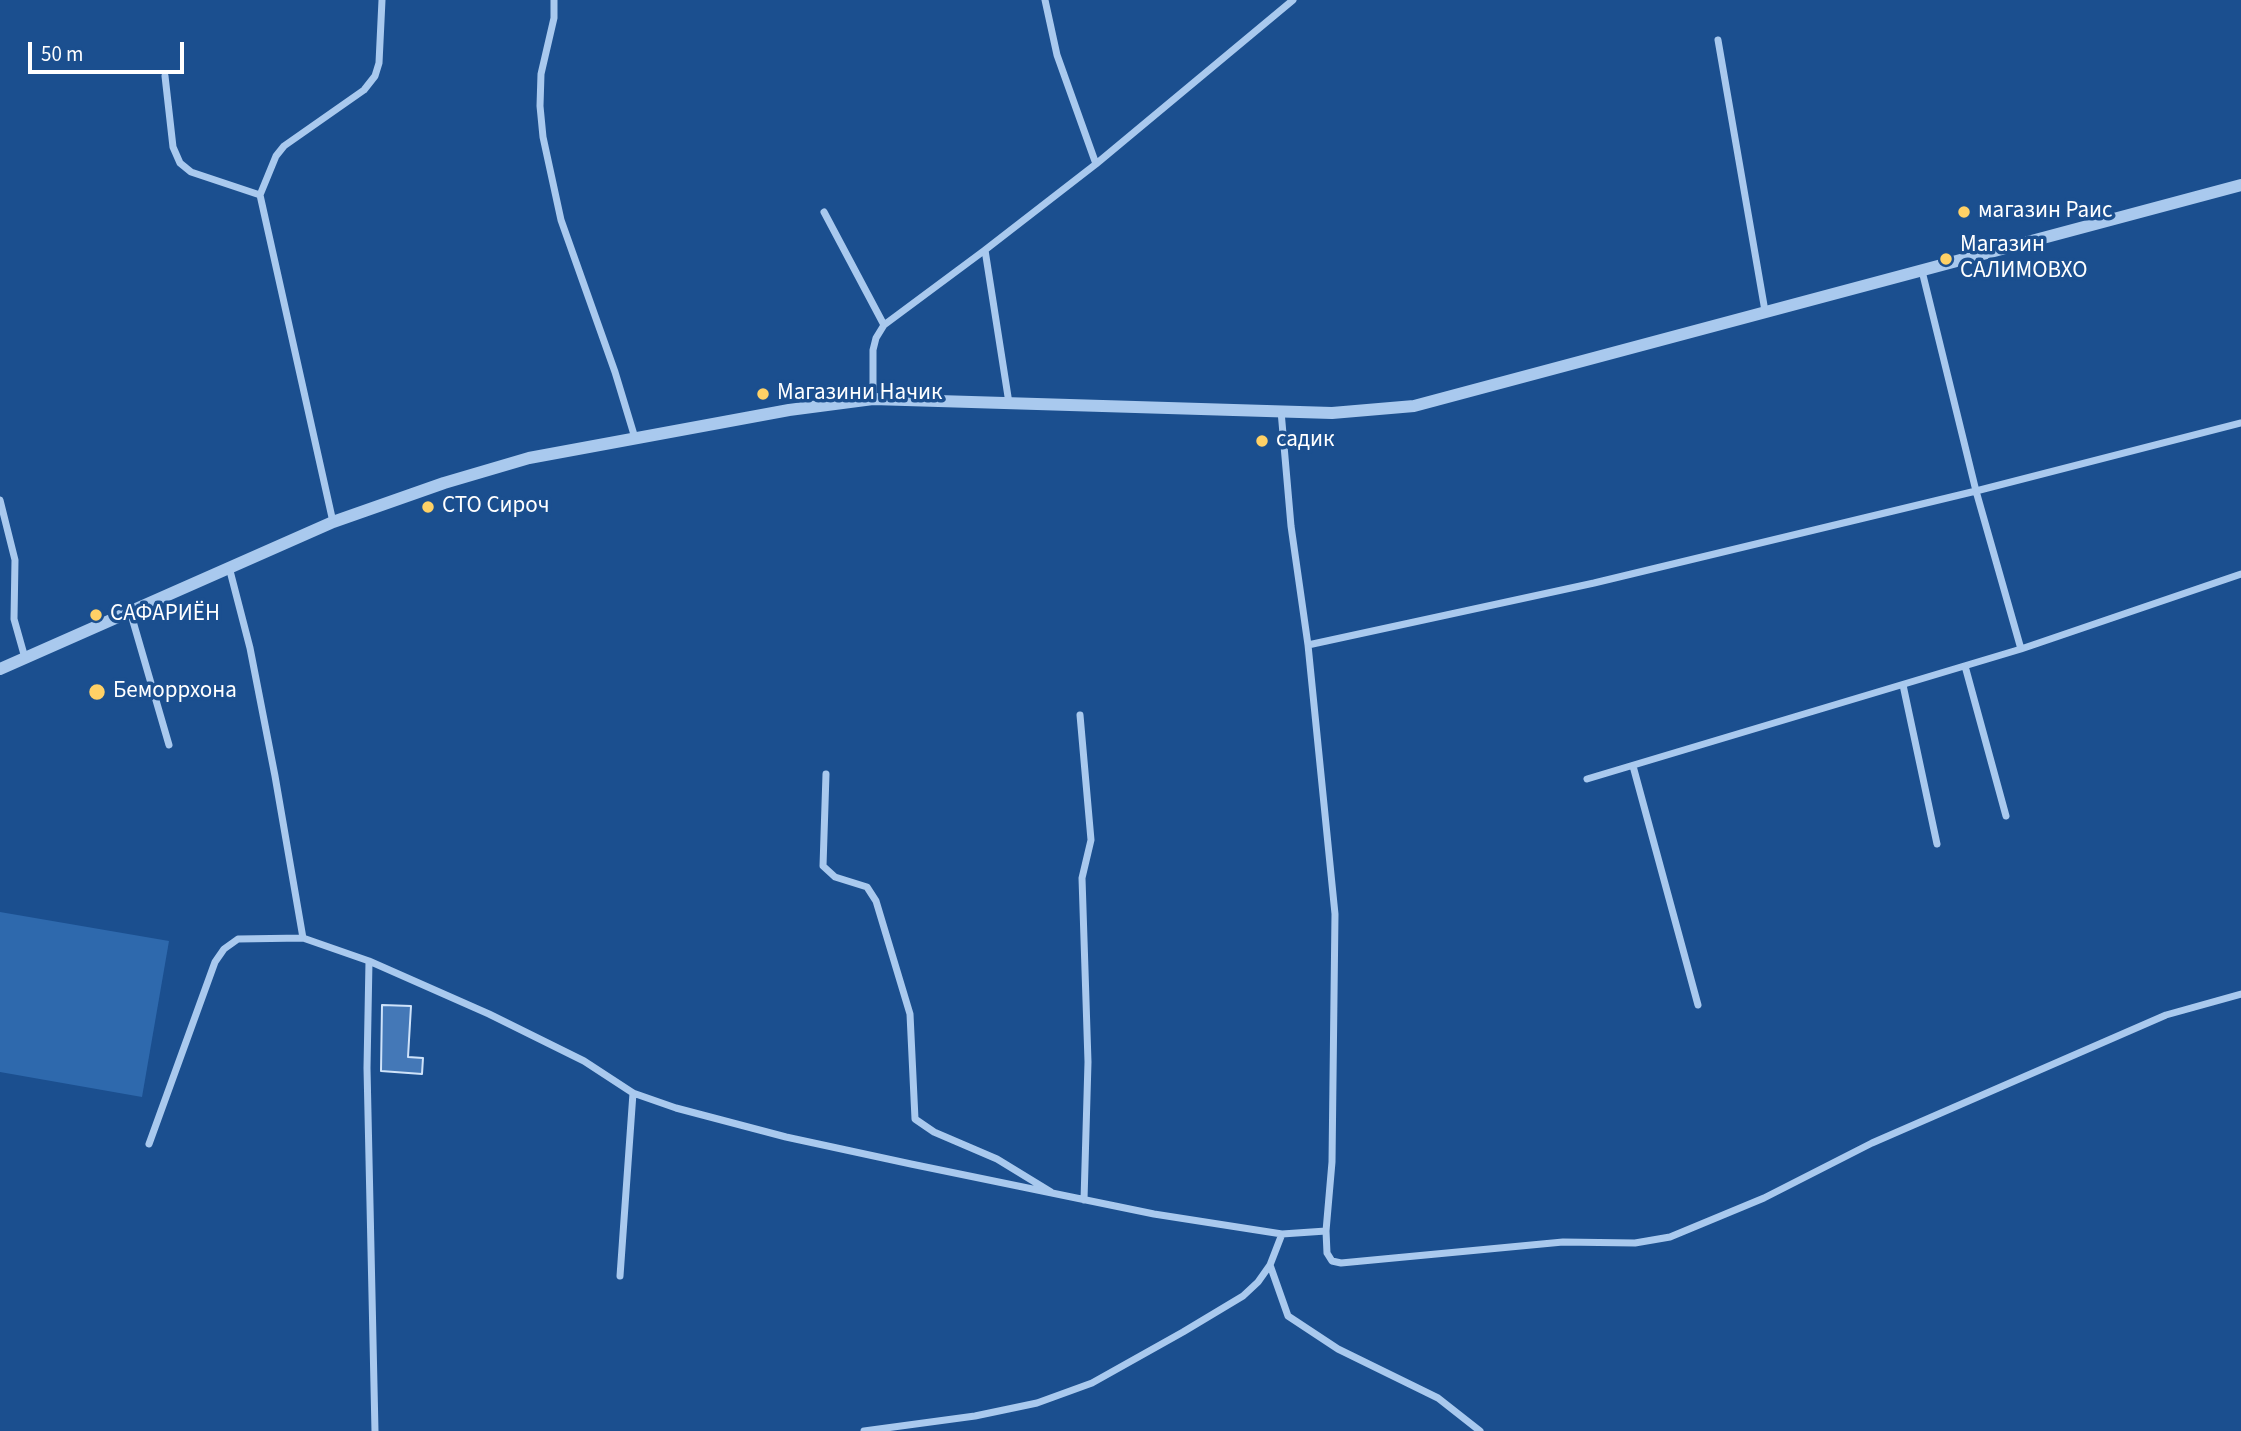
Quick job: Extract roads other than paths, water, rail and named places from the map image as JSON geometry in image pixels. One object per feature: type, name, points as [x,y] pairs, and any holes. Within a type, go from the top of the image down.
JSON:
[{"type":"street","points":[[333,522],[260,195],[276,156],[284,145],[364,90],[375,76],[379,63],[382,0]]},
{"type":"street","points":[[554,0],[554,18],[541,74],[542,137],[561,220],[615,372],[635,438]]},
{"type":"street","points":[[1045,0],[1057,55],[1096,164]]},
{"type":"street","points":[[873,399],[873,350],[884,325],[1096,164],[1293,0]]},
{"type":"street","points":[[1718,40],[1765,311]]},
{"type":"street","points":[[164,76],[173,147],[180,163],[191,172],[260,195]]},
{"type":"street","points":[[0,669],[333,522],[444,483],[529,458],[789,410],[873,399],[1332,413],[1414,406],[2241,185]]},
{"type":"street","points":[[824,212],[884,325]]},
{"type":"street","points":[[985,250],[1009,403]]},
{"type":"street","points":[[1922,271],[1976,491],[2021,649]]},
{"type":"street","points":[[1281,411],[1291,526],[1308,646],[1335,915],[1332,1162],[1326,1231],[1326,1253],[1332,1261],[1341,1263],[1563,1242],[1635,1243],[1670,1237],[1764,1198],[1872,1143],[2166,1015],[2241,994]]},
{"type":"street","points":[[1308,646],[1594,583],[1976,491],[2241,423]]},
{"type":"street","points":[[0,500],[15,561],[14,619],[25,658]]},
{"type":"street","points":[[229,567],[250,648],[303,938]]},
{"type":"street","points":[[1587,779],[2021,649],[2241,574]]},
{"type":"street","points":[[130,611],[169,745]]},
{"type":"street","points":[[1965,666],[2006,816]]},
{"type":"street","points":[[1903,685],[1937,844]]},
{"type":"street","points":[[1080,715],[1091,840],[1082,878],[1088,1062],[1084,1200]]},
{"type":"street","points":[[1633,766],[1698,1005]]},
{"type":"street","points":[[826,774],[823,866],[835,877],[867,887],[876,901],[910,1014],[915,1119],[934,1132],[998,1159],[1058,1196]]},
{"type":"street","points":[[149,1144],[215,962],[224,949],[238,939],[303,938],[369,961],[489,1014],[584,1061],[634,1093],[676,1108],[786,1137],[1058,1196],[1282,1234],[1326,1231]]},
{"type":"street","points":[[369,961],[367,1068],[375,1431]]},
{"type":"street","points":[[620,1276],[634,1093]]},
{"type":"street","points":[[864,1431],[975,1416],[1037,1403],[1092,1383],[1243,1296],[1258,1282],[1270,1265],[1282,1234]]},
{"type":"street","points":[[1270,1265],[1287,1316],[1338,1349],[1438,1398],[1480,1431]]},
{"type":"place","name":"магазин Раис","points":[[1964,212]]},
{"type":"place","name":"Магазин САЛИМОВХО","points":[[1946,259]]},
{"type":"place","name":"Магазини Начик","points":[[763,394]]},
{"type":"place","name":"садик","points":[[1262,441]]},
{"type":"place","name":"СТО Сироч","points":[[428,507]]},
{"type":"place","name":"САФАРИЁН","points":[[96,615]]},
{"type":"place","name":"Беморрхона","points":[[97,692]]}]
